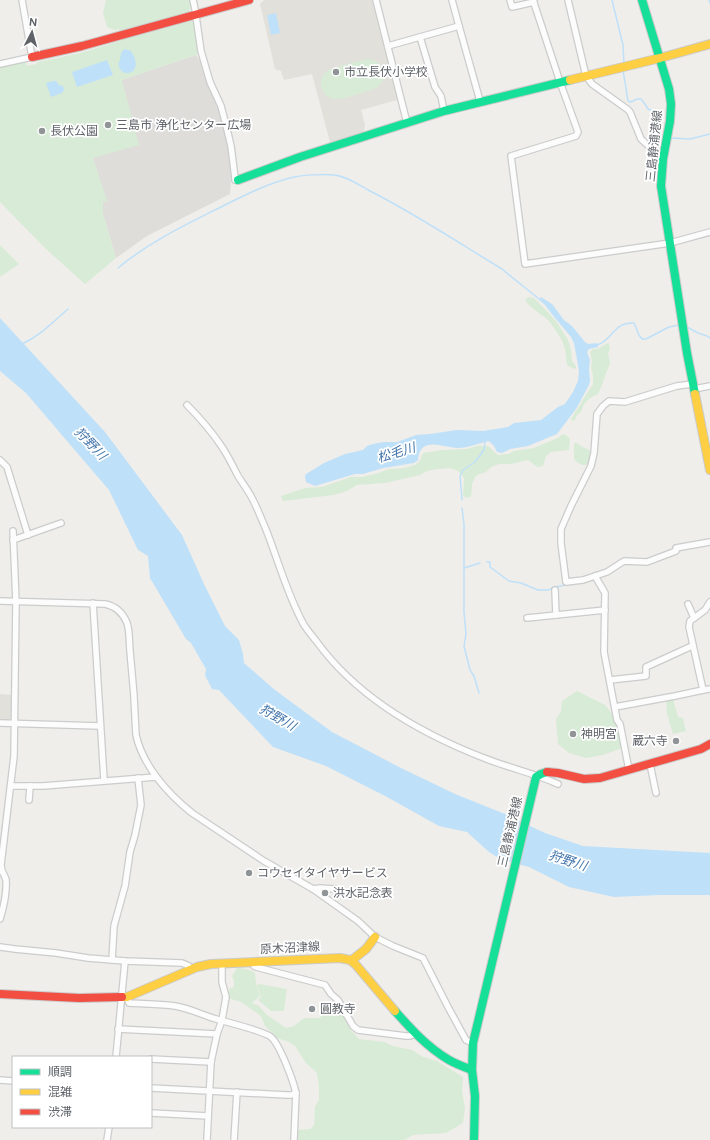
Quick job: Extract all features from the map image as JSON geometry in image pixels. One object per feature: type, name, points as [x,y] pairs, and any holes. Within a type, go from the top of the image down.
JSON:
[{"type":"main road","points":[[32,57],[82,46],[250,0]]},
{"type":"main road","name":"三島静浦港線","points":[[642,0],[669,90],[671,104],[670,121],[663,159],[662,186],[682,324],[709,464]]},
{"type":"main road","points":[[238,180],[300,157],[444,111],[660,58],[710,44]]},
{"type":"main road","points":[[536,777],[541,773],[549,772],[590,780],[701,749],[710,744]]},
{"type":"main road","name":"三島静浦港線","points":[[472,1070],[474,1043],[536,777]]},
{"type":"main road","points":[[375,936],[366,949],[352,960],[415,1034],[449,1060],[472,1070],[475,1102],[474,1140]]},
{"type":"main road","name":"原木沼津線","points":[[0,994],[99,999],[124,997],[204,965],[337,958],[352,960]]},
{"type":"street","points":[[0,64],[32,57],[22,0]]},
{"type":"street","points":[[193,0],[201,51],[212,86],[223,112],[231,146],[235,180],[238,180]]},
{"type":"street","points":[[376,0],[407,123]]},
{"type":"street","points":[[452,0],[480,101]]},
{"type":"street","points":[[510,0],[512,7],[534,1],[578,132],[576,136],[511,156],[525,264],[670,243],[710,232]]},
{"type":"street","points":[[568,0],[586,76],[592,84],[630,112],[641,139],[663,159]]},
{"type":"street","points":[[388,46],[459,26]]},
{"type":"street","points":[[420,37],[435,87],[441,96],[444,111]]},
{"type":"street","points":[[710,386],[677,386],[625,402],[609,401],[598,411],[594,453],[591,466],[561,529],[566,582],[583,580],[607,572],[624,561],[647,562],[676,551],[676,548],[710,542]]},
{"type":"street","points":[[188,404],[221,446],[254,501],[268,533],[291,598],[305,626],[321,648],[341,671],[368,694],[407,721],[483,758],[558,784]]},
{"type":"street","points":[[0,460],[7,468],[28,535]]},
{"type":"street","points":[[13,540],[61,523]]},
{"type":"street","points":[[0,919],[6,898],[6,878],[2,873],[1,865],[2,837],[11,786],[15,724],[16,602],[12,531]]},
{"type":"street","points":[[595,576],[605,593],[604,652],[617,720],[620,724],[629,770]]},
{"type":"street","points":[[555,590],[556,615]]},
{"type":"street","points":[[0,601],[93,603],[105,604],[114,607],[122,615],[127,624],[132,666],[136,735],[144,758],[156,777],[170,793],[192,813],[264,861],[313,889],[358,921],[375,936],[393,946],[423,958],[466,1040],[474,1043]]},
{"type":"street","points":[[703,690],[689,627],[690,621],[705,610],[710,602]]},
{"type":"street","points":[[93,603],[104,780]]},
{"type":"street","points":[[688,604],[694,618]]},
{"type":"street","points":[[527,618],[605,610]]},
{"type":"street","points":[[610,680],[646,676],[646,668],[692,646]]},
{"type":"street","points":[[615,707],[710,689]]},
{"type":"street","points":[[0,723],[100,726]]},
{"type":"street","points":[[650,764],[656,793]]},
{"type":"street","points":[[11,786],[156,777]]},
{"type":"street","points":[[112,960],[114,926],[124,892],[130,852],[141,805],[138,778]]},
{"type":"street","points":[[29,800],[30,786]]},
{"type":"street","points":[[313,889],[334,889]]},
{"type":"street","points":[[0,946],[16,950],[112,960],[182,963],[189,966],[190,970]]},
{"type":"street","points":[[116,1056],[118,1029],[124,997],[125,961]]},
{"type":"street","points":[[252,962],[256,967],[325,985],[331,994],[338,1000],[351,1023],[358,1030],[406,1036],[415,1034]]},
{"type":"street","points":[[207,1140],[211,1062],[226,998],[222,982],[222,963]]},
{"type":"street","points":[[124,997],[129,1003],[176,1006],[262,1032],[272,1037],[278,1046],[296,1093],[294,1140]]},
{"type":"street","points":[[118,1029],[217,1034]]},
{"type":"street","points":[[152,1059],[211,1062]]},
{"type":"street","points":[[0,1080],[12,1081]]},
{"type":"street","points":[[152,1088],[291,1095],[296,1093]]},
{"type":"street","points":[[234,1140],[236,1092]]},
{"type":"street","points":[[152,1113],[208,1116]]},
{"type":"street","points":[[107,1140],[109,1128]]},
{"type":"shaded area","name":"市立長伏小学校","points":[[264,0],[372,0],[397,95],[397,100],[361,110],[365,125],[364,132],[362,134],[331,143],[312,74],[284,80],[281,71],[275,69],[260,4]]},
{"type":"shaded area","points":[[196,55],[204,67],[213,93],[212,94],[220,113],[228,147],[231,176],[230,194],[147,236],[116,258],[103,214],[103,202],[106,200],[74,96]]},
{"type":"shaded area","points":[[0,694],[13,695],[13,722],[0,722]]},
{"type":"green space","name":"長伏公園","points":[[106,0],[191,0],[193,8],[190,9],[189,12],[122,31],[124,39],[193,21],[199,54],[122,80],[139,145],[93,158],[107,201],[103,202],[103,214],[116,258],[85,284],[45,248],[0,202],[0,66],[25,61],[27,66],[38,62],[81,53],[123,40],[119,29],[114,30],[107,27],[103,13]]},
{"type":"green space","points":[[366,59],[378,63],[384,71],[383,81],[379,85],[374,89],[354,96],[338,99],[331,98],[325,94],[322,90],[321,80],[322,76],[326,72],[335,67]]},
{"type":"green space","points":[[0,245],[19,264],[0,277]]},
{"type":"green space","points":[[528,297],[534,298],[556,321],[568,340],[572,361],[576,368],[574,369],[567,365],[565,348],[560,336],[547,319],[526,302]]},
{"type":"green space","points":[[609,343],[610,349],[608,353],[610,363],[598,394],[590,398],[584,404],[581,412],[577,415],[575,420],[572,421],[571,419],[593,384],[590,352],[593,349],[598,349]]},
{"type":"green space","points":[[562,434],[566,435],[570,439],[569,450],[551,452],[546,456],[543,466],[537,467],[528,460],[511,464],[499,464],[491,467],[486,472],[475,477],[472,484],[471,496],[468,498],[463,496],[464,478],[458,471],[450,468],[427,471],[420,475],[385,483],[357,485],[347,491],[334,495],[283,501],[281,496],[305,488],[322,487],[351,477],[362,477],[389,469],[404,468],[415,465],[420,461],[423,453],[488,446],[498,455],[509,454],[514,451],[534,448],[560,437]]},
{"type":"green space","points":[[574,443],[577,443],[591,451],[591,459],[586,465],[582,465],[575,461]]},
{"type":"green space","points":[[577,691],[605,705],[617,720],[622,748],[603,755],[586,758],[569,753],[558,744],[556,719],[561,711],[562,701]]},
{"type":"green space","points":[[673,699],[678,717],[683,718],[686,731],[673,734],[667,714],[666,700]]},
{"type":"green space","points":[[237,968],[249,970],[255,973],[260,996],[252,1003],[259,1006],[267,1015],[286,1028],[294,1026],[303,1019],[320,1018],[331,1003],[336,1004],[350,1029],[359,1039],[385,1042],[393,1046],[412,1050],[423,1057],[437,1061],[463,1077],[462,1091],[465,1108],[463,1123],[446,1133],[413,1135],[404,1140],[297,1140],[297,1130],[310,1129],[314,1125],[315,1107],[319,1100],[317,1073],[306,1063],[295,1046],[289,1042],[277,1038],[265,1026],[261,1016],[241,1002],[228,998],[229,989],[234,987],[232,976]]},
{"type":"green space","points":[[259,984],[287,989],[284,1011],[271,1011],[258,1000],[261,997],[257,985]]},
{"type":"water","points":[[276,13],[280,33],[271,35],[267,15]]},
{"type":"water","points":[[125,49],[131,51],[136,65],[131,72],[128,73],[121,70],[119,66],[121,52]]},
{"type":"water","points":[[107,60],[113,75],[77,87],[72,72]]},
{"type":"water","points":[[56,81],[59,85],[63,86],[64,90],[62,93],[51,97],[46,83]]},
{"type":"water","name":"松毛川","points":[[541,297],[552,304],[564,320],[572,326],[585,342],[588,344],[597,343],[598,347],[589,349],[587,352],[590,360],[590,381],[588,387],[576,409],[557,434],[528,446],[510,449],[502,453],[497,452],[489,441],[462,448],[428,445],[423,448],[420,452],[418,460],[414,463],[383,468],[363,474],[355,474],[315,486],[306,482],[306,474],[324,463],[345,454],[363,450],[367,446],[373,444],[397,442],[416,435],[457,430],[483,431],[508,427],[514,423],[541,420],[558,407],[565,404],[578,381],[579,371],[574,343],[571,337],[540,298]]},
{"type":"water","name":"狩野川","points":[[0,318],[105,432],[182,535],[225,626],[239,640],[244,663],[275,690],[332,732],[455,794],[505,814],[545,833],[583,846],[710,853],[710,895],[614,897],[569,887],[529,867],[500,859],[489,852],[467,832],[439,826],[387,797],[326,766],[273,747],[219,690],[212,689],[205,675],[206,669],[191,643],[186,639],[150,578],[148,556],[138,550],[109,490],[26,393],[0,371]]},
{"type":"waterway","points":[[612,0],[623,45],[624,65]]},
{"type":"waterway","points":[[623,70],[628,101],[631,102],[641,99],[648,109],[653,111],[651,123],[656,130],[656,138],[663,140]]},
{"type":"waterway","points":[[671,138],[690,139],[710,134]]},
{"type":"waterway","points":[[118,268],[166,235],[256,190],[294,177],[334,175],[344,177],[438,229],[502,269],[545,304]]},
{"type":"waterway","points":[[22,344],[41,333],[68,309]]},
{"type":"waterway","points":[[597,345],[607,339],[617,328],[627,323],[634,323],[642,339],[646,339],[669,327],[679,325]]},
{"type":"waterway","points":[[687,327],[710,338]]},
{"type":"waterway","points":[[462,500],[460,476],[463,470],[475,462],[484,450],[485,441]]},
{"type":"waterway","points":[[462,508],[464,524],[464,612],[466,634],[464,646],[470,670],[474,676],[479,693]]},
{"type":"waterway","points":[[623,559],[635,559]]},
{"type":"waterway","points":[[487,562],[490,562],[490,567],[509,581],[521,583],[538,590],[548,590],[571,584]]},
{"type":"waterway","points":[[464,568],[480,563]]},
{"type":"traffic: fast","points":[[642,0],[669,89],[671,104],[670,121],[663,159],[661,186],[687,353],[695,394]]},
{"type":"traffic: fast","points":[[238,180],[300,157],[444,111],[570,80]]},
{"type":"traffic: fast","points":[[472,1070],[473,1043],[536,777],[547,772]]},
{"type":"traffic: fast","points":[[395,1011],[426,1044],[441,1055],[472,1070],[475,1096],[474,1140]]},
{"type":"traffic: slow","points":[[570,80],[710,44]]},
{"type":"traffic: slow","points":[[695,394],[710,470]]},
{"type":"traffic: slow","points":[[352,960],[366,949],[375,937]]},
{"type":"traffic: slow","points":[[122,997],[127,997],[197,967],[211,964],[340,958],[350,960],[356,965],[395,1011]]},
{"type":"traffic: jam","points":[[32,57],[82,46],[249,0]]},
{"type":"traffic: jam","points":[[547,772],[584,779],[600,778],[701,749],[710,744]]},
{"type":"traffic: jam","points":[[0,994],[79,998],[122,997]]},
{"type":"place","name":"市立長伏小学校","points":[[336,72]]},
{"type":"place","name":"三島市 浄化センター広場","points":[[108,125]]},
{"type":"place","name":"長伏公園","points":[[42,131]]},
{"type":"place","name":"神明宮","points":[[573,734]]},
{"type":"place","name":"蔵六寺","points":[[676,741]]},
{"type":"place","name":"コウセイタイヤサービス","points":[[249,873]]},
{"type":"place","name":"洪水記念表","points":[[325,893]]},
{"type":"place","name":"圓教寺","points":[[312,1009]]}]
